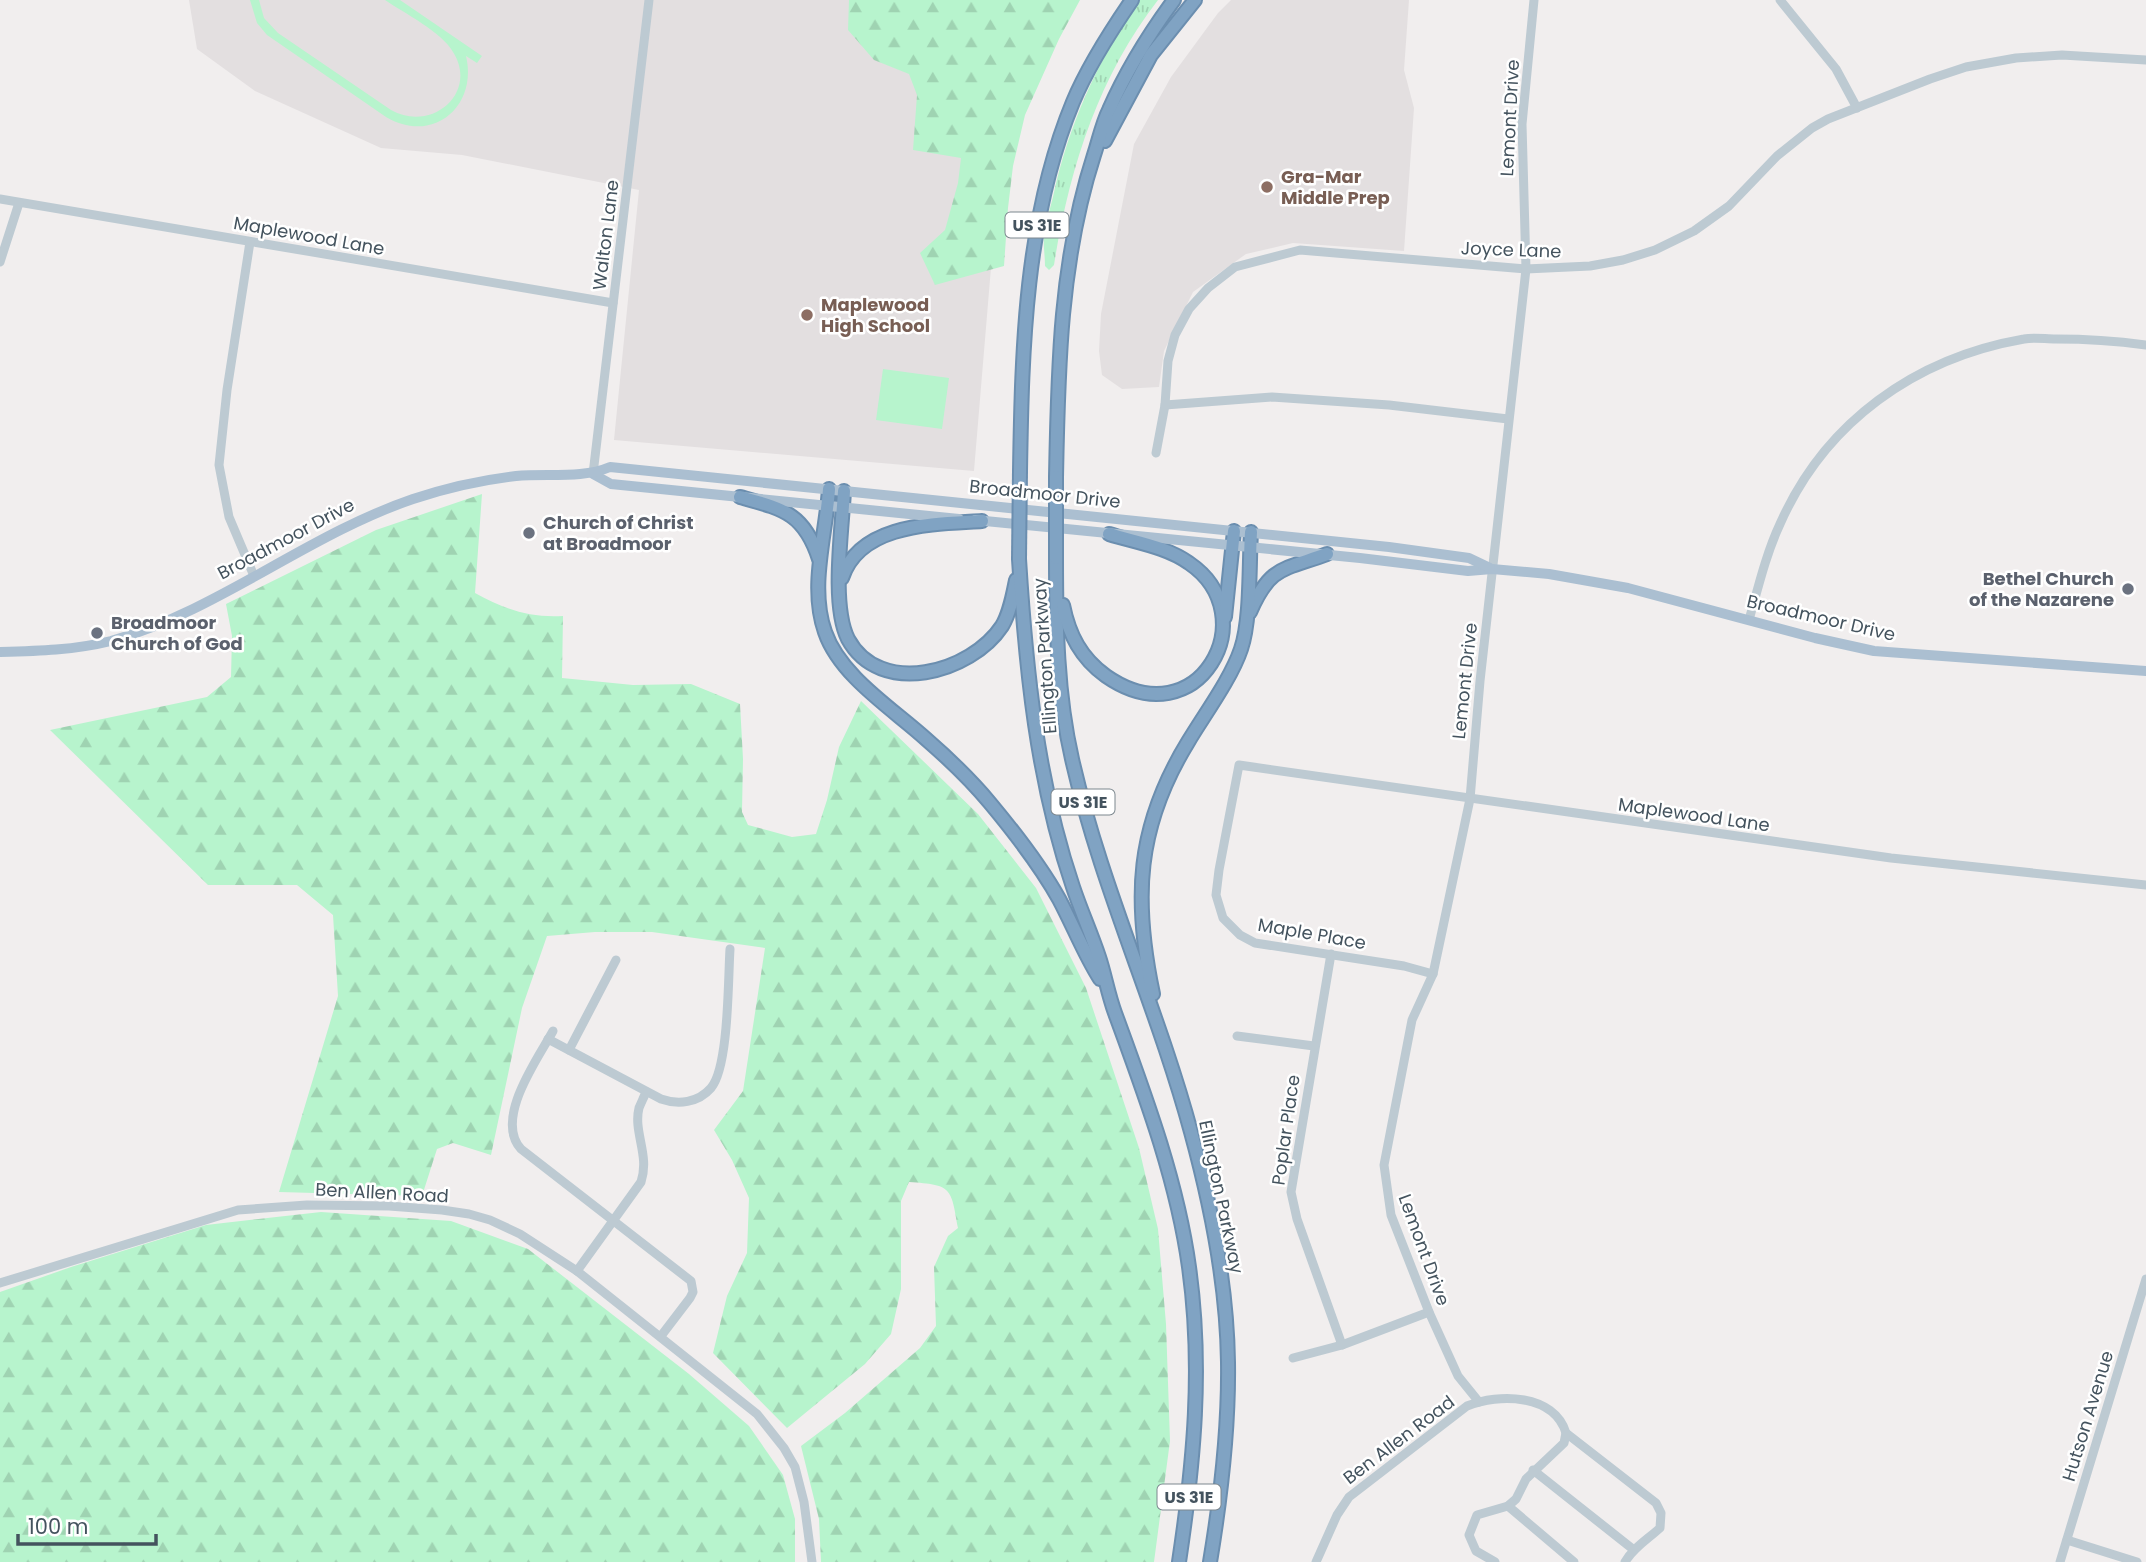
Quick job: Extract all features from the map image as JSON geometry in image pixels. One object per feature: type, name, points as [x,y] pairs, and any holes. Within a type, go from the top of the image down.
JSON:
[{"type":"highway","name":"Ellington Parkway","points":[[1132,0],[1089,68],[1073,103],[1056,150],[1040,209],[1024,348],[1019,559],[1029,683],[1042,768],[1063,856],[1099,959],[1107,992],[1149,1106],[1179,1215],[1189,1265],[1196,1367],[1195,1431],[1193,1467],[1179,1562]]},
{"type":"highway","name":"Ellington Parkway","points":[[1174,0],[1142,48],[1108,112],[1081,195],[1066,275],[1060,334],[1056,558],[1060,677],[1072,757],[1109,892],[1162,1036],[1192,1133],[1221,1276],[1228,1361],[1225,1462],[1210,1562]]},
{"type":"highway","points":[[1081,195],[1115,119],[1151,55],[1195,0]]},
{"type":"highway","points":[[830,489],[818,593],[821,620],[830,646],[856,678],[959,769],[1012,830],[1057,895],[1107,992]]},
{"type":"highway","points":[[844,491],[839,585],[841,620],[857,651],[878,666],[899,673],[931,672],[951,666],[984,646],[1002,625],[1013,596],[1019,559]]},
{"type":"highway","points":[[740,497],[781,509],[791,515],[808,533],[820,565]]},
{"type":"highway","points":[[839,585],[843,573],[860,551],[883,536],[905,529],[982,521]]},
{"type":"highway","points":[[1056,558],[1066,622],[1071,637],[1090,662],[1121,685],[1145,694],[1157,695],[1184,689],[1206,672],[1214,660],[1222,635],[1234,531]]},
{"type":"highway","points":[[1162,1036],[1145,955],[1141,921],[1145,846],[1168,779],[1240,653],[1247,618],[1251,532]]},
{"type":"highway","points":[[1109,534],[1178,556],[1198,570],[1214,591],[1222,611],[1222,635]]},
{"type":"highway","points":[[1247,618],[1262,587],[1271,576],[1291,565],[1327,555]]},
{"type":"main road","name":"Broadmoor Drive","points":[[0,652],[81,647],[111,640],[178,615],[372,514],[413,499],[453,487],[507,477],[593,474],[610,467],[1251,532],[1469,558],[1493,569]]},
{"type":"main road","name":"Broadmoor Drive","points":[[593,474],[611,484],[1468,571],[1493,569],[1549,574],[1628,587],[1874,651],[2146,671]]},
{"type":"street","name":"Walton Lane","points":[[593,474],[649,0]]},
{"type":"street","name":"Lemont Drive","points":[[1479,1402],[1458,1376],[1429,1312],[1391,1215],[1384,1165],[1412,1020],[1433,974],[1470,799],[1508,419],[1526,269],[1522,124],[1534,0]]},
{"type":"street","points":[[1780,0],[1836,69],[1857,108]]},
{"type":"street","name":"Joyce Lane","points":[[1156,453],[1165,405],[1168,360],[1175,335],[1195,302],[1235,267],[1300,250],[1526,269],[1590,266],[1623,260],[1656,250],[1694,231],[1729,206],[1777,156],[1812,128],[1857,108],[1966,67],[2016,58],[2062,55],[2146,60]]},
{"type":"street","name":"Maplewood Lane","points":[[0,200],[613,303]]},
{"type":"street","points":[[0,262],[19,203]]},
{"type":"street","points":[[250,242],[227,390],[219,465],[229,517],[254,576]]},
{"type":"street","points":[[1749,620],[1776,534],[1795,494],[1818,459],[1850,421],[1892,389],[1942,363],[1987,347],[2027,338],[2116,341],[2146,345]]},
{"type":"street","points":[[1165,405],[1272,397],[1389,405],[1508,419]]},
{"type":"street","name":"Maplewood Lane","points":[[1239,765],[1891,858],[2146,885]]},
{"type":"street","name":"Maple Place","points":[[1239,765],[1216,895],[1223,918],[1240,935],[1255,943],[1404,966],[1433,974]]},
{"type":"street","points":[[662,1336],[690,1298],[693,1286],[691,1281],[522,1149],[514,1138],[514,1109],[550,1035],[569,1050],[646,1092],[675,1104],[688,1102],[710,1089],[722,1066],[730,949]]},
{"type":"street","name":"Poplar Place","points":[[1331,954],[1291,1192],[1297,1219],[1342,1345]]},
{"type":"street","points":[[569,1050],[616,960]]},
{"type":"street","points":[[1237,1036],[1314,1046]]},
{"type":"street","points":[[578,1270],[638,1188],[645,1171],[638,1119],[646,1092]]},
{"type":"street","name":"Ben Allen Road","points":[[0,1283],[238,1210],[307,1205],[389,1206],[469,1214],[520,1234],[578,1270],[757,1414],[784,1448],[795,1467],[804,1502],[812,1562]]},
{"type":"street","name":"Hutson Avenue","points":[[2060,1562],[2146,1279]]},
{"type":"street","points":[[1293,1358],[1342,1345],[1429,1312]]},
{"type":"street","name":"Ben Allen Road","points":[[1316,1562],[1337,1514],[1349,1497],[1457,1414],[1479,1402],[1517,1399],[1542,1404],[1558,1417],[1566,1433],[1656,1503],[1661,1513],[1660,1528],[1634,1550]]},
{"type":"street","points":[[1495,1562],[1476,1551],[1469,1535],[1476,1515],[1508,1506],[1516,1499],[1525,1479],[1564,1443],[1566,1433]]},
{"type":"street","points":[[1533,1470],[1634,1550],[1625,1562]]},
{"type":"street","points":[[1508,1506],[1574,1562]]},
{"type":"street","points":[[2067,1540],[2137,1562]]},
{"type":"shaded area","name":"Maplewood High School","points":[[189,0],[906,0],[998,184],[974,471],[614,440],[639,190],[462,155],[381,148],[255,91],[197,49]]},
{"type":"shaded area","name":"Gra-Mar Middle Prep","points":[[1231,0],[1409,0],[1404,70],[1414,108],[1404,251],[1293,243],[1246,254],[1193,292],[1164,351],[1159,387],[1122,389],[1102,375],[1099,351],[1101,314],[1134,144],[1171,77],[1218,13]]},
{"type":"green space","points":[[250,0],[259,0],[264,18],[278,33],[391,110],[406,116],[435,113],[447,105],[460,82],[459,67],[453,52],[440,37],[385,0],[400,0],[482,56],[477,63],[466,56],[468,74],[465,91],[448,116],[435,123],[420,126],[403,124],[386,117],[267,35],[257,23]]},
{"type":"green space","points":[[849,0],[1080,0],[1059,39],[1025,115],[1013,166],[1004,266],[935,285],[920,253],[945,230],[958,183],[961,158],[913,150],[917,95],[909,74],[874,60],[848,30]]},
{"type":"green space","points":[[1140,0],[1158,0],[1119,61],[1089,126],[1068,194],[1054,265],[1049,270],[1045,266],[1044,234],[1067,145],[1098,69]]},
{"type":"green space","points":[[883,369],[949,378],[942,429],[876,420]]},
{"type":"green space","points":[[482,494],[475,593],[517,611],[539,616],[563,616],[562,678],[633,685],[691,684],[740,704],[742,812],[748,825],[792,837],[816,834],[839,747],[861,701],[978,814],[1036,888],[1086,988],[1139,1148],[1158,1229],[1166,1324],[1170,1441],[1154,1562],[821,1562],[819,1519],[801,1446],[845,1413],[920,1348],[936,1326],[934,1267],[948,1236],[958,1228],[951,1196],[947,1191],[934,1185],[909,1182],[901,1201],[901,1289],[891,1334],[865,1364],[787,1428],[713,1353],[727,1296],[747,1253],[749,1198],[732,1160],[714,1130],[743,1091],[765,948],[652,932],[595,932],[547,936],[522,1008],[491,1155],[453,1143],[437,1149],[422,1196],[279,1192],[338,996],[333,915],[297,885],[208,885],[50,730],[207,697],[231,677],[232,636],[226,604],[376,530]]},
{"type":"green space","points":[[321,1212],[451,1221],[528,1249],[689,1374],[749,1426],[783,1475],[795,1519],[795,1562],[0,1562],[0,1292],[206,1225]]},
{"type":"place","name":"Gra-Mar Middle Prep","points":[[1267,187]]},
{"type":"place","name":"Maplewood High School","points":[[807,315]]},
{"type":"place","name":"Church of Christ at Broadmoor","points":[[529,533]]},
{"type":"place","name":"Bethel Church of the Nazarene","points":[[2128,589]]},
{"type":"place","name":"Broadmoor Church of God","points":[[97,633]]}]
